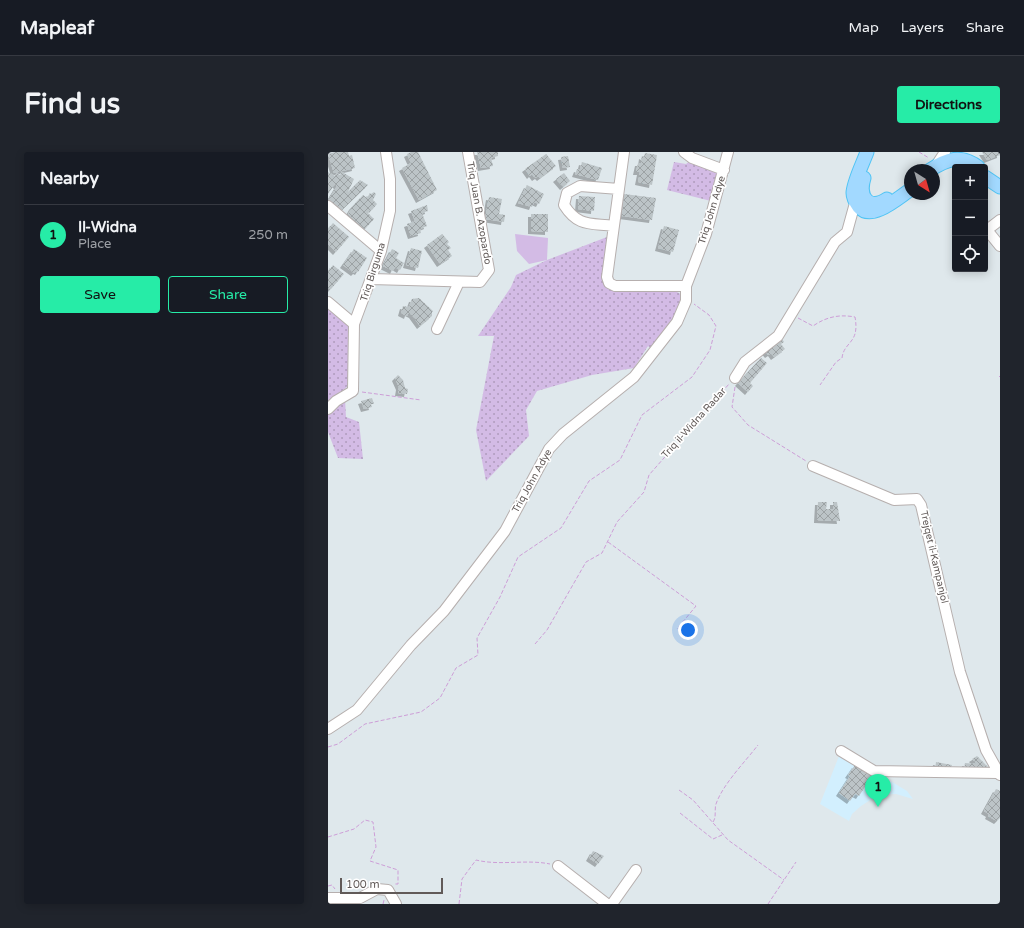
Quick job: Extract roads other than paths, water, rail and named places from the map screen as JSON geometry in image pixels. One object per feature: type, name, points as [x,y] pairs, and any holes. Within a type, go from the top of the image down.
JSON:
[{"type":"main road","points":[[867,152],[853,193],[855,203],[861,209],[871,212],[882,209],[904,194]]},
{"type":"main road","points":[[873,152],[862,186],[863,194],[866,200],[874,204],[881,203],[904,187]]},
{"type":"main road","points":[[940,164],[945,160],[958,158],[974,164]]},
{"type":"main road","points":[[940,167],[952,165]]},
{"type":"main road","points":[[988,174],[1000,182]]},
{"type":"main road","points":[[988,179],[1000,187]]},
{"type":"street","name":"Triq Birguma","points":[[328,410],[336,401],[352,391],[354,324],[372,279],[381,251],[390,211],[390,179],[386,152]]},
{"type":"street","name":"Triq Juan B. Azopardo","points":[[372,279],[480,282],[489,270],[468,152]]},
{"type":"street","points":[[624,152],[607,277],[609,283],[615,286],[686,286]]},
{"type":"street","points":[[684,152],[692,158],[724,170]]},
{"type":"street","name":"Triq John Adye","points":[[328,729],[357,710],[411,645],[444,611],[505,531],[549,448],[563,434],[634,377],[677,322],[686,301],[686,286],[706,234],[728,152]]},
{"type":"street","points":[[937,164],[945,152]]},
{"type":"street","points":[[613,226],[578,221],[571,216],[564,205],[567,193],[580,186],[619,189]]},
{"type":"street","points":[[735,378],[745,362],[778,336],[835,242],[846,232],[855,203]]},
{"type":"street","points":[[328,206],[381,251]]},
{"type":"street","points":[[1000,220],[987,230],[1000,246]]},
{"type":"street","points":[[437,329],[459,282]]},
{"type":"street","points":[[328,302],[354,324]]},
{"type":"street","name":"Trejqet il-Kampanjol","points":[[813,466],[894,500],[917,499],[921,505],[960,672],[986,750],[999,774]]},
{"type":"street","points":[[841,752],[874,771],[999,774]]},
{"type":"street","points":[[558,866],[606,904]]},
{"type":"street","points":[[612,904],[636,870]]},
{"type":"street","points":[[328,899],[360,898],[376,889],[388,890],[396,903]]},
{"type":"street","points":[[328,899],[333,904]]},
{"type":"place","name":"Il-Widna","points":[[878,807]]}]
